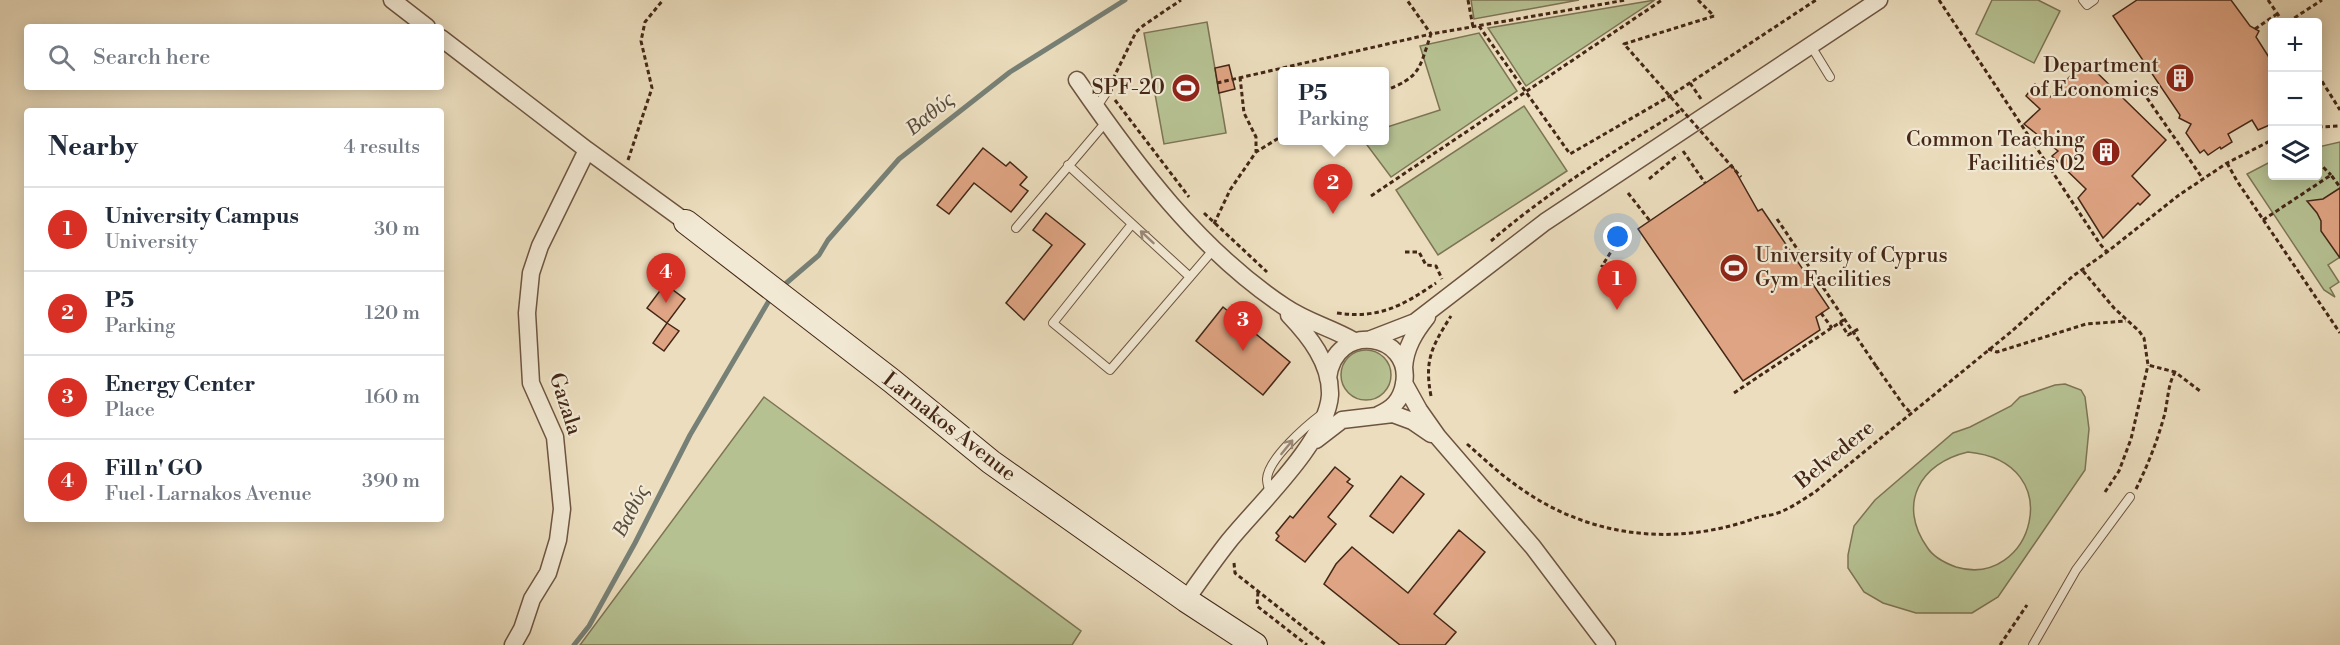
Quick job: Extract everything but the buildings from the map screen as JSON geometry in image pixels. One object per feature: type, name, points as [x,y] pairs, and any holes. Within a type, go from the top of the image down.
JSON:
[{"type":"main road","name":"Larnakos Avenue","points":[[686,222],[892,381],[990,462],[1186,600],[1255,645]]},
{"type":"street","points":[[392,0],[423,24]]},
{"type":"street","points":[[1276,301],[1317,350],[1334,401],[1353,415],[1372,416],[1396,403],[1404,375],[1406,351],[1417,331],[1554,216],[1879,0]]},
{"type":"street","points":[[444,40],[623,175]]},
{"type":"street","points":[[1077,80],[1155,186],[1214,249],[1276,301],[1297,315],[1354,341]]},
{"type":"street","name":"Gazala","points":[[513,645],[522,629],[532,599],[548,573],[558,540],[562,509],[555,437],[531,383],[527,313],[531,273],[540,246],[587,150]]},
{"type":"street","name":"Larnakos Avenue","points":[[623,175],[686,222]]},
{"type":"street","points":[[1303,453],[1319,428],[1326,411],[1329,367],[1343,347],[1354,341],[1371,339],[1415,322],[1446,306]]},
{"type":"street","points":[[1371,339],[1392,349],[1399,358],[1419,410],[1443,443],[1533,547],[1607,645]]},
{"type":"street","points":[[1186,600],[1230,540],[1303,453],[1319,436],[1342,420],[1393,414],[1412,421],[1443,443]]},
{"type":"lane","points":[[2084,0],[2086,5],[2094,0]]},
{"type":"lane","points":[[1811,46],[1830,77]]},
{"type":"lane","points":[[1016,228],[1068,165],[1101,115],[1108,90]]},
{"type":"lane","points":[[1068,165],[1190,277]]},
{"type":"lane","points":[[1132,224],[1053,323],[1110,370],[1214,249]]},
{"type":"lane","points":[[1270,494],[1268,474],[1282,453],[1297,434],[1326,411]]},
{"type":"lane","points":[[2033,645],[2076,570],[2130,497]]},
{"type":"path","points":[[623,175],[652,88],[641,41],[645,22],[663,0]]},
{"type":"path","points":[[1181,0],[1136,32],[1108,90],[1192,200]]},
{"type":"path","points":[[1407,0],[1431,34]]},
{"type":"path","points":[[1468,0],[1473,27]]},
{"type":"path","points":[[1284,67],[1431,34],[1594,2],[1626,0]]},
{"type":"path","points":[[1371,196],[1662,0]]},
{"type":"path","points":[[1698,0],[1714,16],[1624,44],[1741,177]]},
{"type":"path","points":[[1479,26],[1570,154],[1670,96],[1816,0]]},
{"type":"path","points":[[1939,0],[2100,244],[2108,252]]},
{"type":"path","points":[[2268,0],[2280,18]]},
{"type":"path","points":[[2294,18],[2322,0]]},
{"type":"path","points":[[2254,29],[2277,14]]},
{"type":"path","points":[[1389,89],[1402,84],[1418,72],[1431,34]]},
{"type":"path","points":[[1217,83],[1278,68]]},
{"type":"path","points":[[1240,77],[1244,113],[1256,137],[1256,152]]},
{"type":"path","points":[[2322,81],[2340,110]]},
{"type":"path","points":[[2147,98],[2203,179]]},
{"type":"path","points":[[2322,127],[2340,126]]},
{"type":"path","points":[[1701,138],[1711,132]]},
{"type":"path","points":[[1214,224],[1230,190],[1256,152],[1278,138]]},
{"type":"path","name":"Belvedere","points":[[1460,438],[1520,488],[1559,511],[1607,529],[1643,534],[1687,534],[1773,514],[1794,506],[1815,492],[1987,349],[2012,331],[2073,276],[2108,252],[2179,195],[2227,163],[2268,142]]},
{"type":"path","points":[[1649,179],[1691,145]]},
{"type":"path","points":[[1682,152],[1705,183]]},
{"type":"path","points":[[2227,163],[2340,333]]},
{"type":"path","points":[[2322,166],[2340,188]]},
{"type":"path","points":[[2263,220],[2331,175]]},
{"type":"path","points":[[1628,193],[1650,221]]},
{"type":"path","points":[[1199,208],[1271,275]]},
{"type":"path","points":[[1777,219],[1879,370],[1911,413]]},
{"type":"path","points":[[1612,271],[1602,266],[1626,228]]},
{"type":"path","points":[[1405,252],[1418,251],[1427,266],[1436,266],[1442,279]]},
{"type":"path","points":[[2082,271],[2144,338],[2148,365],[2131,439],[2119,471],[2105,492]]},
{"type":"path","points":[[1329,312],[1349,315],[1386,311],[1431,287]]},
{"type":"path","points":[[1432,398],[1428,365],[1433,345],[1450,316],[1446,306]]},
{"type":"path","points":[[1821,313],[1832,328]]},
{"type":"path","points":[[1734,393],[1845,319]]},
{"type":"path","points":[[1987,349],[1997,352],[2086,324],[2128,321]]},
{"type":"path","points":[[1840,322],[1848,335],[1860,328]]},
{"type":"path","points":[[2148,365],[2175,372],[2200,391]]},
{"type":"path","points":[[2130,497],[2146,470],[2165,412],[2170,381],[2175,372]]},
{"type":"path","points":[[1237,558],[1233,566],[1235,573],[1326,645]]},
{"type":"path","points":[[1258,592],[1257,606],[1307,645]]},
{"type":"path","points":[[2000,645],[2027,605]]},
{"type":"green space","points":[[1471,0],[1579,0],[1474,19]]},
{"type":"green space","points":[[1655,0],[1526,86],[1488,28]]},
{"type":"green space","points":[[1992,0],[2038,0],[2060,11],[2034,63],[1976,34]]},
{"type":"green space","name":"SPF-20","points":[[1207,22],[1226,133],[1164,144],[1144,33]]},
{"type":"green space","points":[[1479,33],[1517,91],[1391,177],[1367,145],[1389,145],[1389,126],[1440,110],[1420,46]]},
{"type":"green space","points":[[1524,106],[1567,171],[1438,255],[1396,190]]},
{"type":"green space","points":[[2340,142],[2340,257],[2328,265],[2339,282],[2330,288],[2335,297],[2324,290],[2247,174],[2268,163],[2268,180],[2322,180],[2322,146]]},
{"type":"green space","points":[[1361,350],[1371,350],[1384,357],[1391,370],[1391,380],[1384,393],[1371,400],[1361,400],[1352,396],[1345,389],[1341,380],[1341,370],[1345,361],[1352,354]]},
{"type":"green space","points":[[2065,384],[2081,390],[2085,397],[2089,429],[2085,470],[1998,597],[1972,613],[1916,613],[1883,603],[1864,592],[1848,568],[1848,555],[1854,526],[1875,500],[1953,433],[2011,406],[2020,397],[2055,385]],"holes":[[[1968,452],[2000,461],[2020,477],[2030,499],[2029,522],[2020,543],[2004,560],[1983,569],[1956,567],[1948,564],[1930,551],[1918,531],[1914,516],[1914,501],[1918,488],[1937,465],[1951,457]]]},
{"type":"green space","points":[[764,397],[1081,631],[1072,645],[580,645]]},
{"type":"waterway","name":"Βαθύς","points":[[784,285],[819,255],[828,240],[899,159],[1010,72],[1125,0]]},
{"type":"waterway","name":"Βαθύς","points":[[574,645],[589,626],[635,543],[690,435],[770,299]]},
{"type":"place","name":"Department of Economics","points":[[2180,78]]},
{"type":"place","name":"SPF-20","points":[[1186,88]]},
{"type":"place","name":"Common Teaching Facilities 02","points":[[2106,152]]},
{"type":"place","name":"P5","points":[[1333,214]]},
{"type":"place","name":"University of Cyprus Gym Facilities","points":[[1734,268]]},
{"type":"place","name":"Fill n' GO","points":[[666,303]]},
{"type":"place","name":"University Campus","points":[[1617,310]]},
{"type":"place","name":"Energy Center","points":[[1243,351]]}]
